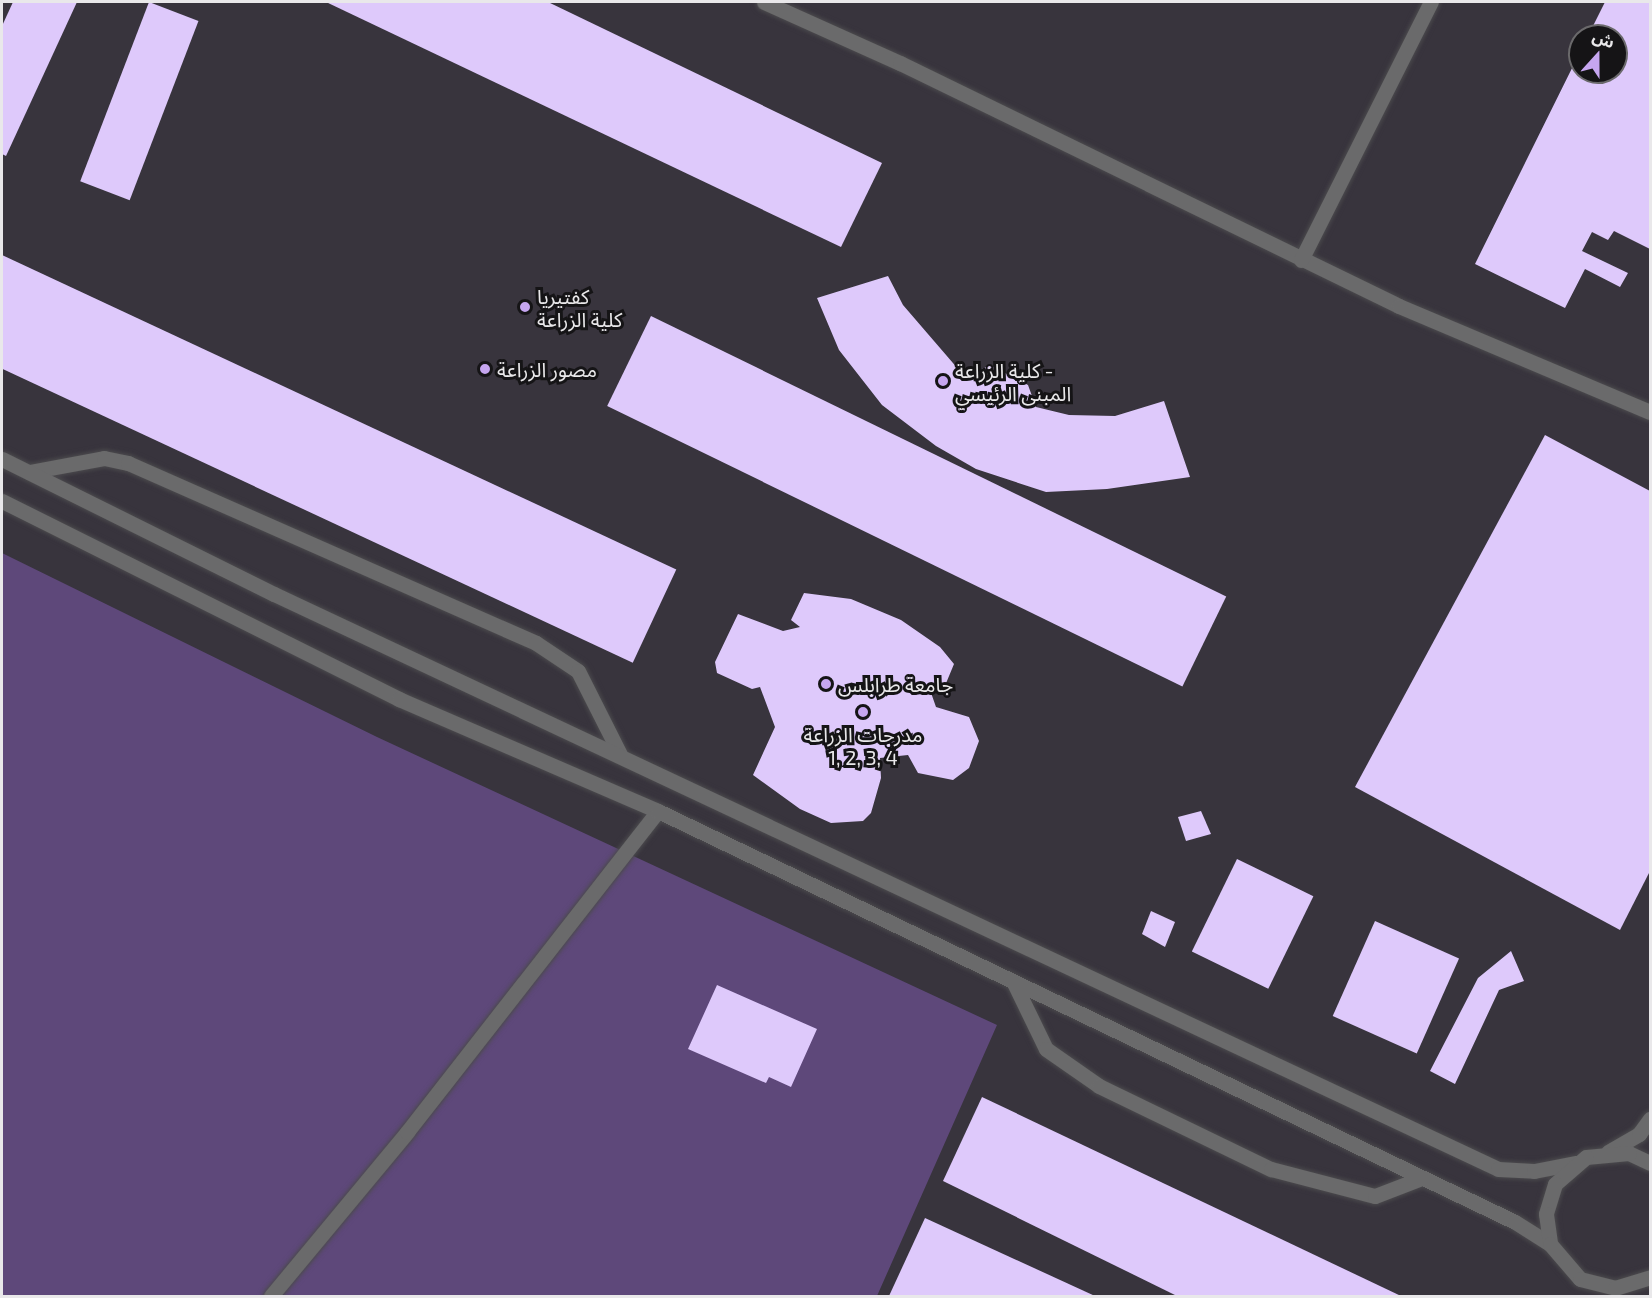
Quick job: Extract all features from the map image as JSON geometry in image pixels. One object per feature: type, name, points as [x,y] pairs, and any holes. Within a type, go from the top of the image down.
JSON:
[{"type":"street","points":[[764,2],[993,107],[1301,260],[1517,358],[1650,412]]},
{"type":"street","points":[[1301,260],[1431,2]]},
{"type":"street","points":[[29,472],[104,458],[128,463],[536,643],[578,671],[620,754]]},
{"type":"street","points":[[2,459],[274,594],[620,754],[1498,1169],[1534,1171],[1576,1163],[1608,1152],[1639,1134],[1650,1119]]},
{"type":"street","points":[[2,501],[399,699],[658,811],[1422,1178],[1550,1244],[1568,1269],[1594,1285],[1620,1296]]},
{"type":"street","points":[[272,1296],[407,1132],[658,811]]},
{"type":"street","points":[[1014,983],[1036,1033],[1064,1061],[1099,1086],[1271,1169],[1375,1196],[1422,1178]]},
{"type":"street","points":[[1608,1152],[1629,1153],[1650,1163]]},
{"type":"street","points":[[1550,1244],[1546,1214],[1552,1194],[1576,1163]]},
{"type":"street","points":[[1594,1285],[1615,1288],[1650,1277]]},
{"type":"shaded area","name":"جامعة طرابلس","points":[[2,2],[1650,2],[1650,1296],[2,1296]]},
{"type":"shaded area","points":[[2,553],[377,737],[997,1025],[877,1296],[2,1296]]},
{"type":"building","points":[[13,2],[77,2],[6,156],[2,154],[2,26]]},
{"type":"building","points":[[149,2],[198,21],[130,200],[80,181]]},
{"type":"building","points":[[326,2],[548,2],[882,163],[841,247]]},
{"type":"building","points":[[1605,2],[1650,2],[1650,249],[1614,231],[1608,240],[1592,232],[1582,251],[1628,273],[1620,287],[1585,269],[1565,308],[1475,264],[1568,76],[1568,84],[1628,84],[1628,24],[1594,24]]},
{"type":"building","points":[[2,255],[676,569],[633,663],[2,369]]},
{"type":"building","name":"كلية الزراعة - المبنى الرئيسي","points":[[888,276],[903,305],[965,377],[990,365],[1028,385],[1036,407],[1069,415],[1115,416],[1164,401],[1190,477],[1107,489],[1046,492],[976,469],[936,446],[882,405],[839,350],[817,298]]},
{"type":"building","points":[[651,316],[1226,597],[1182,686],[607,406]]},
{"type":"building","points":[[1545,435],[1650,491],[1650,871],[1620,930],[1355,787]]},
{"type":"building","name":"مدرجات الزراعة 1, 2, 3, 4","points":[[804,593],[851,599],[901,620],[940,647],[954,664],[942,693],[929,687],[936,707],[969,717],[979,741],[969,768],[953,780],[918,773],[908,755],[880,758],[881,778],[871,813],[863,821],[831,823],[800,809],[753,775],[775,727],[760,687],[752,689],[717,673],[715,662],[738,614],[783,631],[800,627],[791,620]]},
{"type":"building","points":[[1201,811],[1211,834],[1186,841],[1178,817]]},
{"type":"building","points":[[1237,859],[1313,896],[1268,989],[1192,952]]},
{"type":"building","points":[[1151,911],[1175,922],[1165,947],[1142,934]]},
{"type":"building","points":[[1375,921],[1459,958],[1417,1053],[1333,1016]]},
{"type":"building","points":[[1511,951],[1524,981],[1499,990],[1455,1084],[1430,1071],[1478,978]]},
{"type":"building","points":[[717,985],[817,1029],[791,1087],[769,1077],[766,1083],[688,1049]]},
{"type":"building","points":[[982,1097],[1401,1296],[1177,1296],[943,1181]]},
{"type":"building","points":[[925,1218],[1095,1296],[889,1296]]},
{"type":"place","name":"كفتيريا كلية الزراعة","points":[[525,307]]},
{"type":"place","name":"مصور الزراعة","points":[[485,369]]},
{"type":"place","name":"كلية الزراعة - المبنى الرئيسي","points":[[943,381]]},
{"type":"place","name":"جامعة طرابلس","points":[[826,684]]},
{"type":"place","name":"مدرجات الزراعة 1, 2, 3, 4","points":[[863,712]]}]
